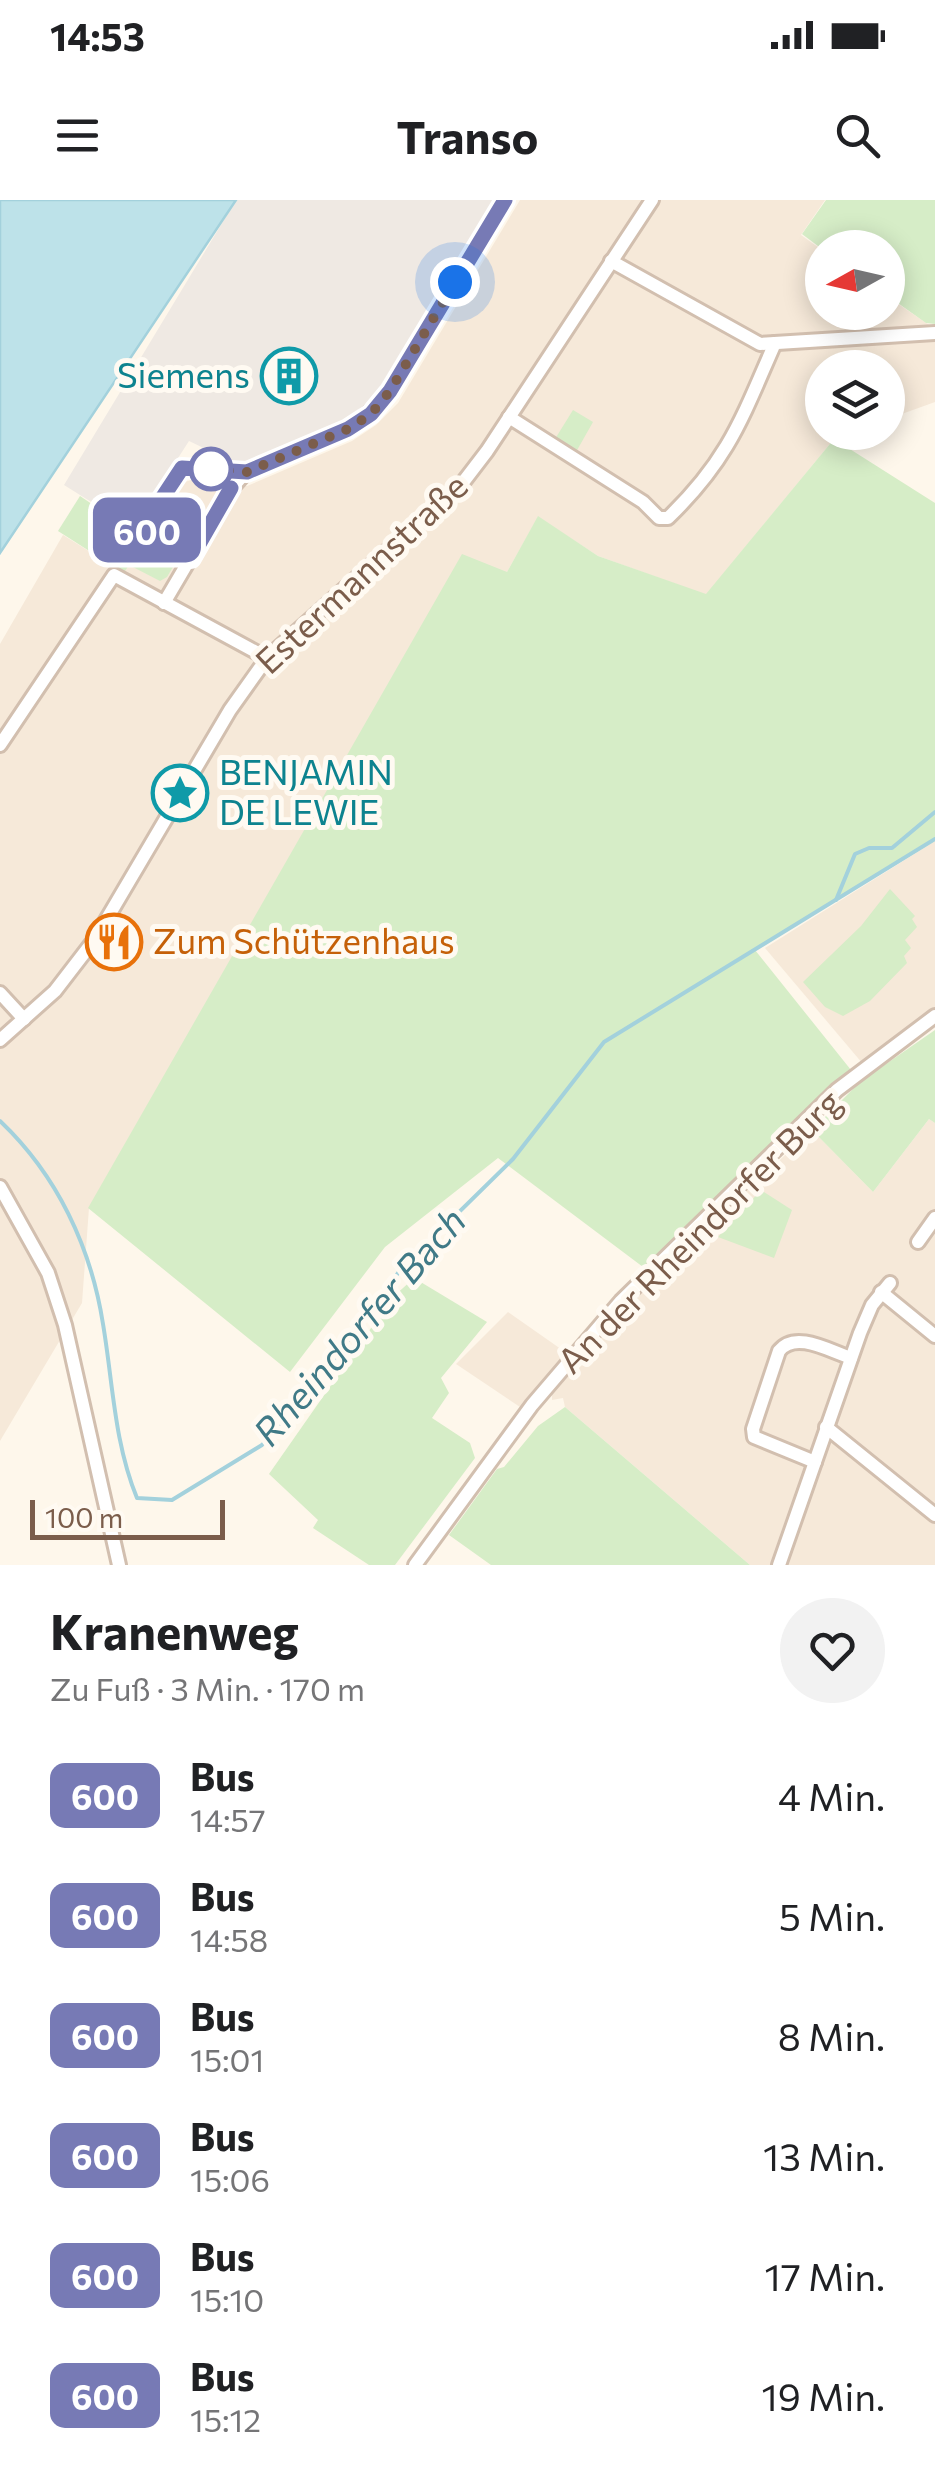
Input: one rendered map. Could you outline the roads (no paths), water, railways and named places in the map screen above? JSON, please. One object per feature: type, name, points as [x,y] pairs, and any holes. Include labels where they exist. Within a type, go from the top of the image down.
[{"type":"street","points":[[164,604],[231,488],[247,472],[348,429],[380,404],[505,200]]},
{"type":"street","name":"Estermannstraße","points":[[0,1040],[70,974],[95,939],[230,710],[267,658],[461,485],[652,200]]},
{"type":"street","points":[[611,262],[751,340],[775,344],[935,333]]},
{"type":"street","points":[[508,417],[642,502],[659,518],[668,518],[704,484],[727,451],[775,344]]},
{"type":"street","points":[[191,558],[152,535],[146,526],[182,468],[247,472]]},
{"type":"street","points":[[0,745],[114,575],[267,658]]},
{"type":"street","points":[[0,992],[24,1019]]},
{"type":"street","name":"An der Rheindorfer Burg","points":[[416,1565],[532,1405],[621,1301],[838,1090],[935,1016]]},
{"type":"street","points":[[0,1187],[48,1273],[65,1325],[118,1565]]},
{"type":"street","points":[[918,1242],[935,1218]]},
{"type":"street","points":[[779,1565],[851,1358],[886,1287],[935,1336]]},
{"type":"street","points":[[815,1462],[754,1437],[753,1428],[779,1350],[786,1342],[796,1340],[851,1358]]},
{"type":"street","points":[[826,1427],[935,1515]]},
{"type":"water","points":[[0,200],[236,200],[0,553]]},
{"type":"waterway","points":[[836,900],[855,854],[869,848],[892,848],[935,812]]},
{"type":"waterway","name":"Rheindorfer Bach","points":[[0,1121],[54,1189],[90,1267],[103,1324],[119,1434],[137,1498],[172,1500],[262,1445],[309,1393],[401,1269],[513,1159],[604,1042],[935,839]]},
{"type":"place","name":"Siemens","points":[[289,376]]},
{"type":"place","name":"BENJAMIN DE LEWIE","points":[[180,793]]},
{"type":"place","name":"Zum Schützenhaus","points":[[114,942]]}]
